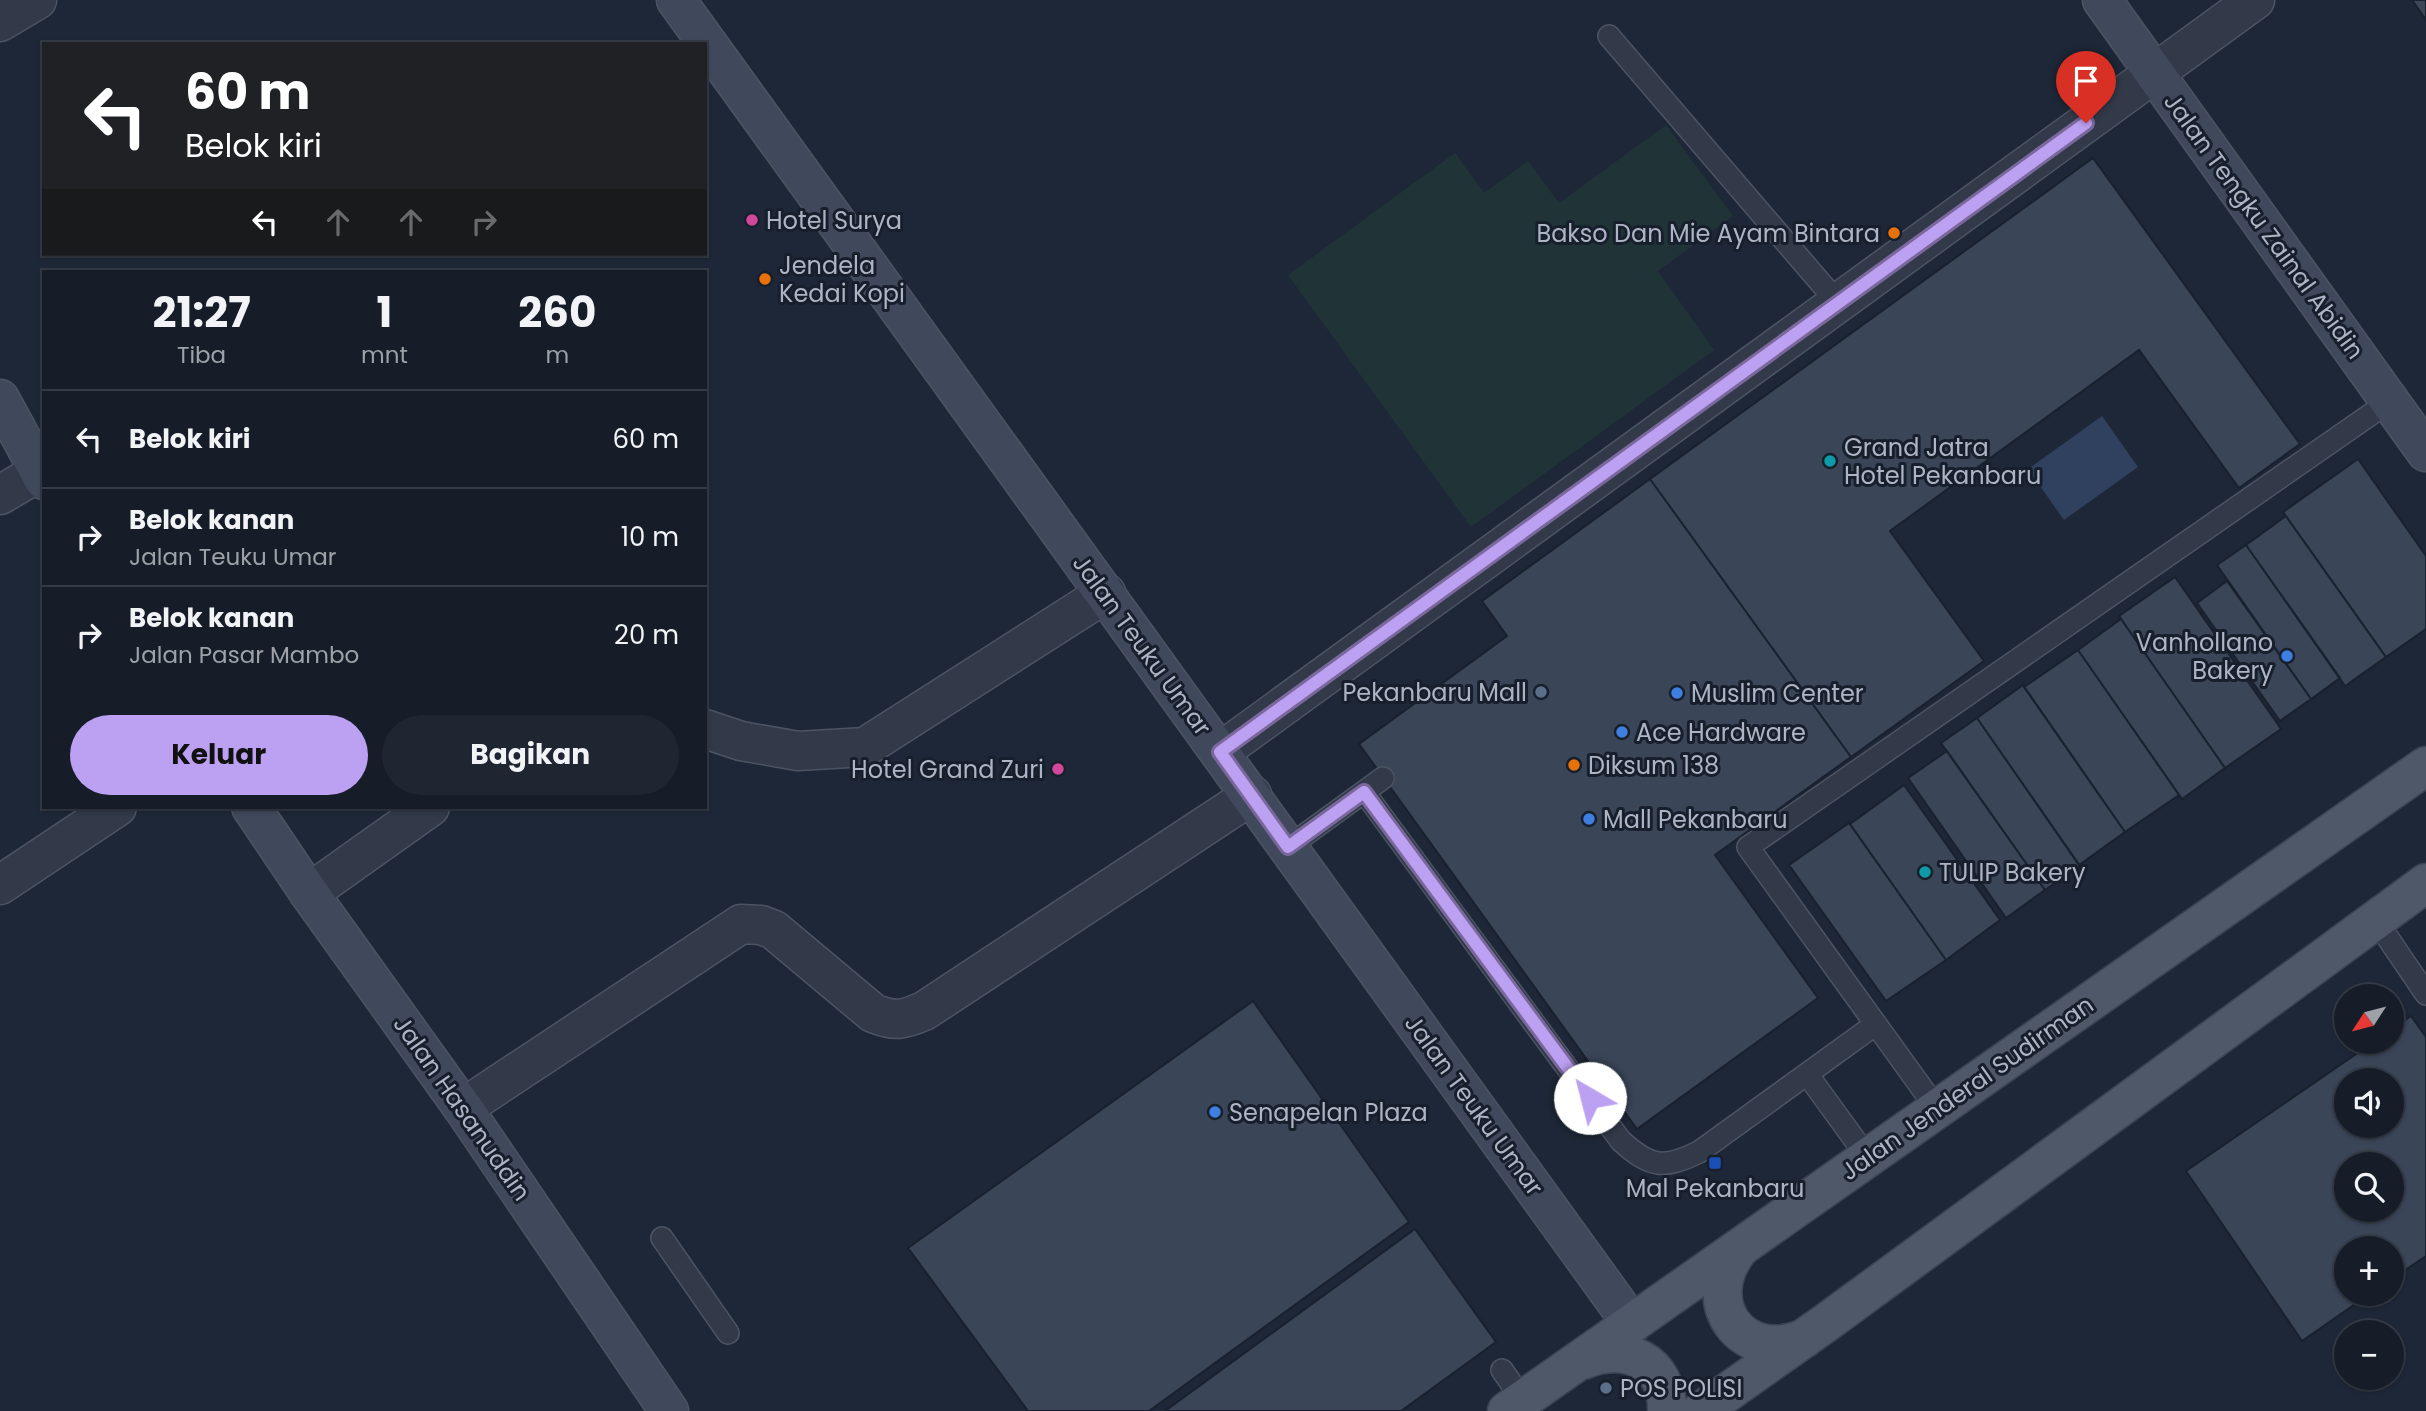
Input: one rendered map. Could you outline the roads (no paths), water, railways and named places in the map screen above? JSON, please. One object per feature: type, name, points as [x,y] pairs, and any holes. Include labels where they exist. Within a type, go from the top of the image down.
[{"type":"main road","name":"Jalan Jenderal Sudirman","points":[[1511,1394],[1581,1360],[2426,766]]},
{"type":"main road","points":[[1701,1411],[1807,1337],[2426,883]]},
{"type":"main road","points":[[1739,1249],[1728,1263],[1722,1280],[1722,1298],[1727,1316],[1738,1331],[1754,1341],[1771,1345],[1789,1344],[1807,1337]]},
{"type":"main road","points":[[1581,1360],[1601,1353],[1619,1352],[1636,1357],[1651,1367],[1662,1382],[1668,1399],[1667,1411]]},
{"type":"street","points":[[0,22],[37,0]]},
{"type":"street","name":"Jalan Teuku Umar","points":[[676,0],[698,42]]},
{"type":"street","name":"Jalan Tengku Zainal Abidin","points":[[2102,0],[2426,452]]},
{"type":"street","points":[[1220,752],[2255,0]]},
{"type":"street","name":"Jalan Teuku Umar","points":[[707,58],[716,75],[1105,593],[1632,1324]]},
{"type":"street","points":[[0,399],[41,476],[0,495]]},
{"type":"street","points":[[707,730],[741,741],[798,751],[865,747],[1105,593]]},
{"type":"street","points":[[464,1108],[741,925],[761,925],[774,930],[873,1013],[890,1020],[907,1019],[924,1012],[1252,795]]},
{"type":"street","points":[[4,872],[114,809]]},
{"type":"street","name":"Jalan Hasanuddin","points":[[252,809],[309,893],[464,1108],[669,1411]]},
{"type":"street","points":[[309,893],[427,809]]},
{"type":"lane","points":[[1609,36],[1838,303]]},
{"type":"lane","points":[[1937,1109],[1748,847],[2390,401]]},
{"type":"lane","points":[[1288,847],[1383,778]]},
{"type":"lane","points":[[1364,792],[1621,1141],[1650,1160],[1672,1164],[1699,1152],[1876,1024]]},
{"type":"lane","points":[[2375,919],[2426,994]]},
{"type":"lane","points":[[1807,1074],[1868,1158]]},
{"type":"lane","points":[[662,1238],[728,1333]]},
{"type":"water","points":[[2102,416],[2138,467],[2064,520],[2028,469]]},
{"type":"place","name":"Hotel Surya","points":[[752,220]]},
{"type":"place","name":"Bakso Dan Mie Ayam Bintara","points":[[1894,233]]},
{"type":"place","name":"Jendela Kedai Kopi","points":[[765,279]]},
{"type":"place","name":"Grand Jatra Hotel Pekanbaru","points":[[1830,461]]},
{"type":"place","name":"Vanhollano Bakery","points":[[2287,656]]},
{"type":"place","name":"Pekanbaru Mall","points":[[1541,692]]},
{"type":"place","name":"Muslim Center","points":[[1677,693]]},
{"type":"place","name":"Ace Hardware","points":[[1622,732]]},
{"type":"place","name":"Diksum 138","points":[[1574,765]]},
{"type":"place","name":"Hotel Grand Zuri","points":[[1058,769]]},
{"type":"place","name":"Mall Pekanbaru","points":[[1589,819]]},
{"type":"place","name":"TULIP Bakery","points":[[1925,872]]},
{"type":"place","name":"Senapelan Plaza","points":[[1215,1112]]},
{"type":"place","name":"Mal Pekanbaru","points":[[1715,1163]]},
{"type":"place","name":"POS POLISI","points":[[1606,1388]]}]
